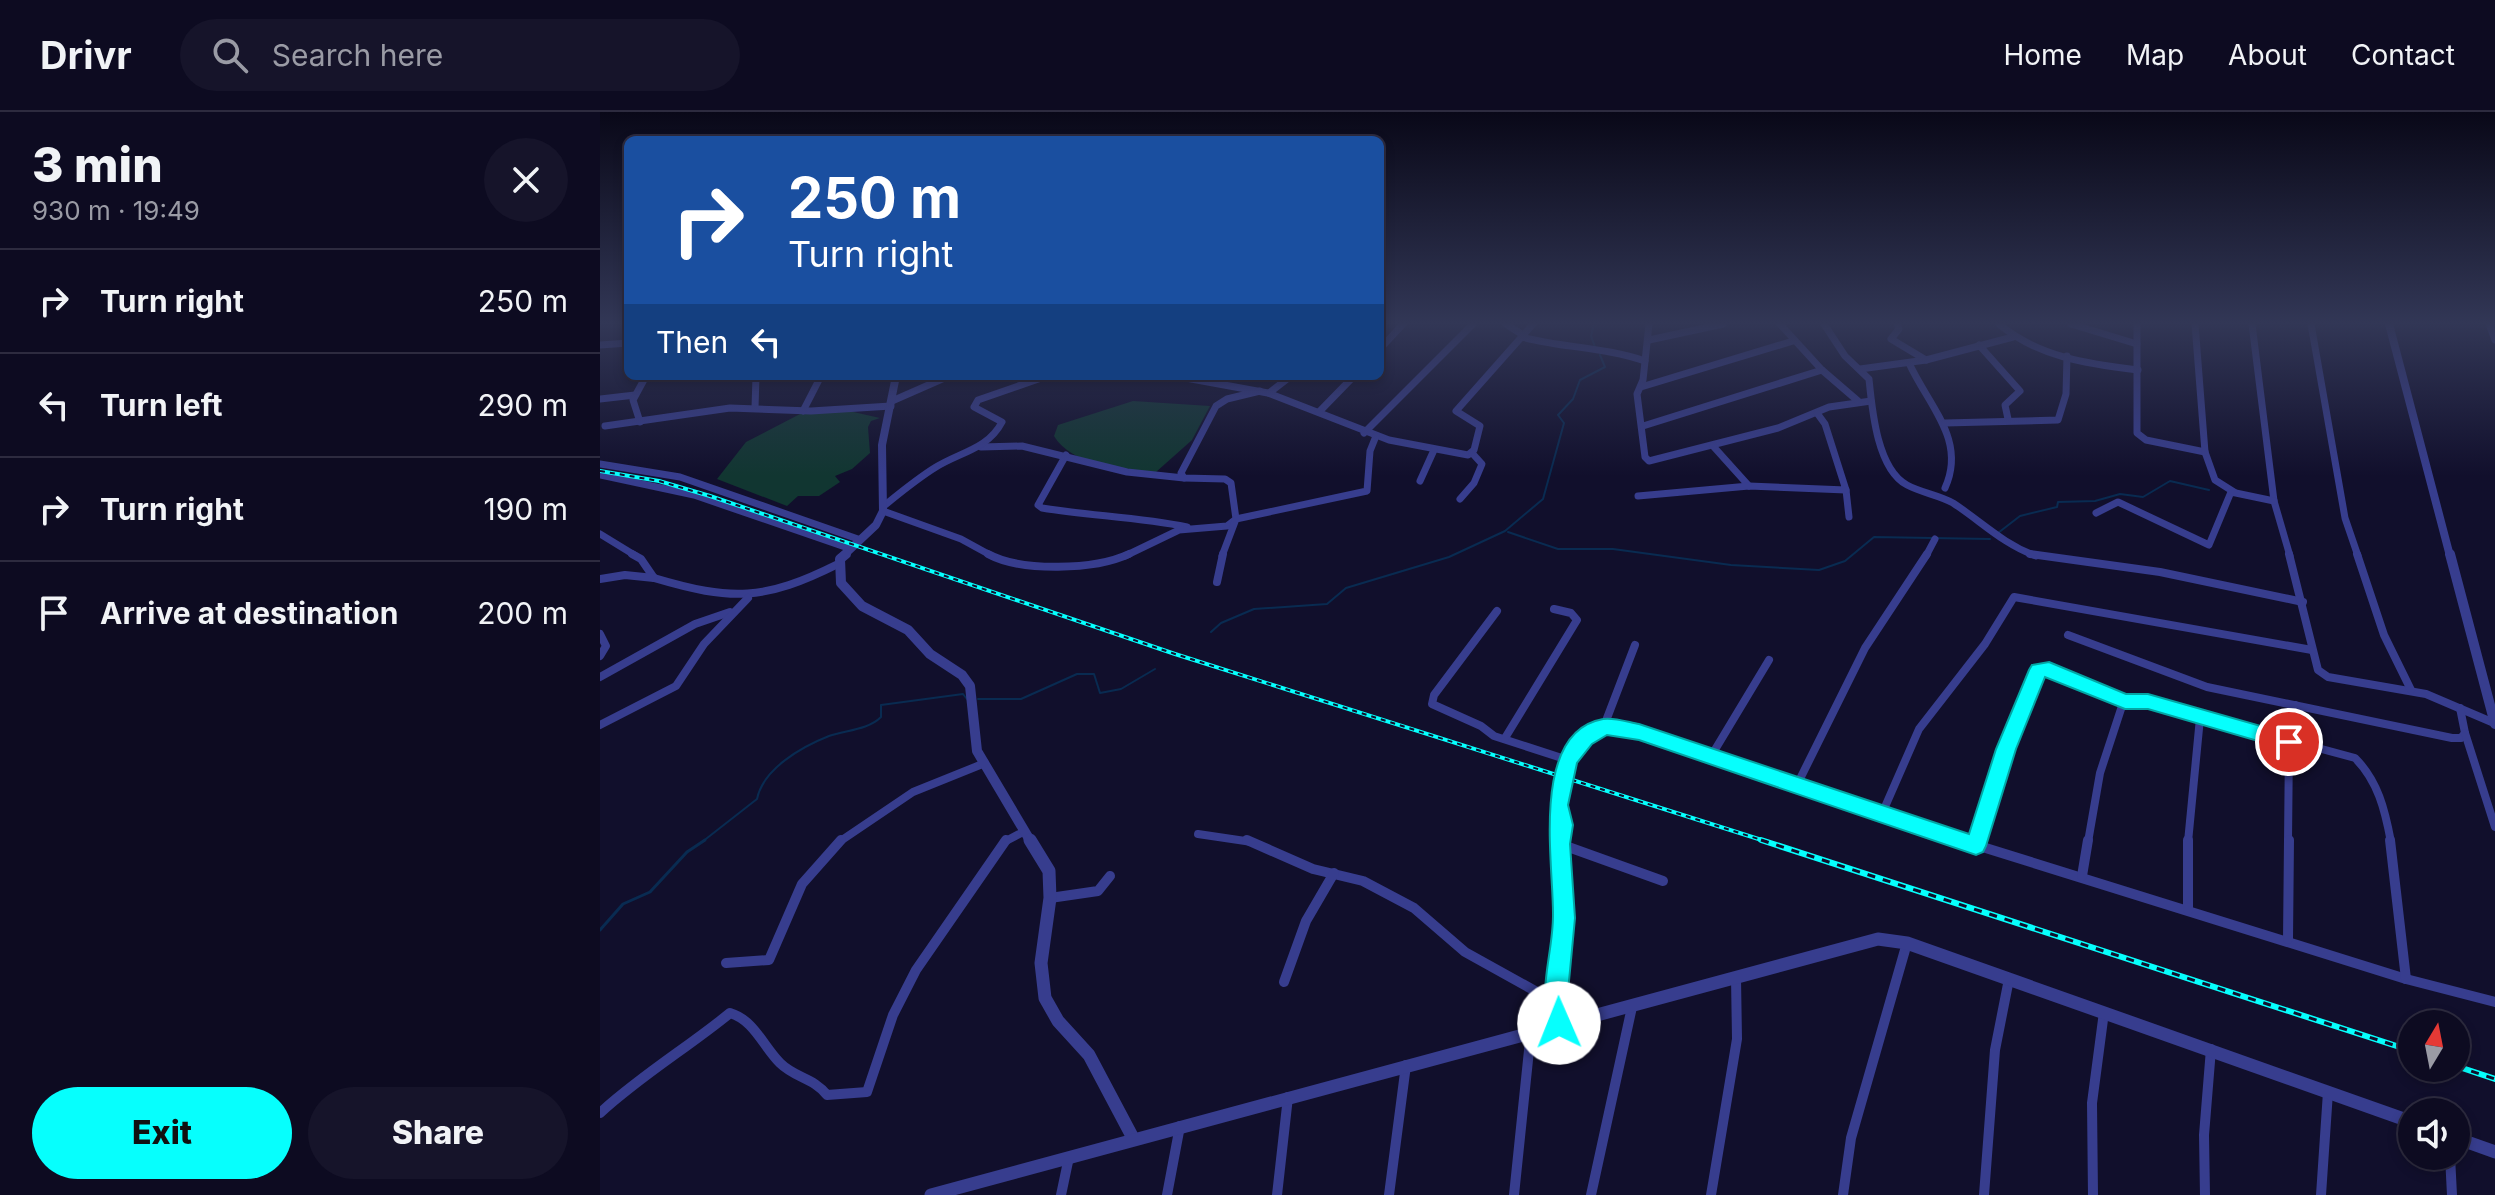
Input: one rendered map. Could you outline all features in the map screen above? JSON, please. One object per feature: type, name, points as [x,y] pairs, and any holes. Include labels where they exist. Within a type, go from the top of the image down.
[{"type":"street","points":[[1364,433],[1422,375]]},
{"type":"street","points":[[1472,453],[1480,426],[1456,411],[1488,375]]},
{"type":"street","points":[[1643,375],[1637,394],[1645,457],[1649,461],[1778,428],[1858,401],[1871,401]]},
{"type":"street","points":[[1641,387],[1682,375]]},
{"type":"street","points":[[1643,426],[1807,375]]},
{"type":"street","points":[[1827,375],[1858,401]]},
{"type":"street","points":[[1864,375],[1871,385],[1873,425],[1899,481],[1951,502],[2009,546],[2039,557],[2160,572],[2303,602]]},
{"type":"street","points":[[1914,375],[1925,397],[1954,441],[1956,457],[1945,488]]},
{"type":"street","points":[[2005,375],[2020,391],[2005,405],[2008,419]]},
{"type":"street","points":[[1945,423],[2058,420],[2066,394],[2067,375]]},
{"type":"street","points":[[2138,375],[2140,438],[2205,452]]},
{"type":"street","points":[[2199,375],[2205,452],[2212,476],[2234,492],[2274,501]]},
{"type":"street","points":[[2258,375],[2274,501],[2303,602],[2318,670],[2328,677],[2411,690],[2495,724]]},
{"type":"street","points":[[2320,375],[2345,518],[2384,635],[2411,690]]},
{"type":"street","points":[[2402,375],[2495,724]]},
{"type":"street","points":[[640,422],[639,410],[633,403],[644,380]]},
{"type":"street","points":[[755,408],[756,380]]},
{"type":"street","points":[[803,411],[819,380]]},
{"type":"street","points":[[600,579],[625,575],[654,578],[729,596],[756,594],[810,578],[838,564],[848,548],[876,525],[884,508],[882,445],[895,380]]},
{"type":"street","points":[[605,426],[730,408],[803,411],[892,404],[941,380]]},
{"type":"street","points":[[975,450],[992,436],[1002,422],[974,407],[973,403],[1036,380]]},
{"type":"street","points":[[1210,380],[1264,392],[1364,433],[1434,450],[1472,453],[1482,464],[1471,489],[1460,499]]},
{"type":"street","points":[[1247,380],[1250,389]]},
{"type":"street","points":[[1184,478],[1182,470],[1216,406],[1227,399],[1278,390],[1287,380]]},
{"type":"street","points":[[1319,412],[1350,380]]},
{"type":"street","points":[[600,399],[635,395]]},
{"type":"street","points":[[1817,413],[1825,424],[1846,490],[1849,517]]},
{"type":"street","points":[[1066,455],[1042,494],[1038,505],[1042,508],[1097,517],[1139,517],[1188,527],[1227,526],[1236,519],[1313,500],[1364,493],[1369,488],[1370,451],[1376,436]]},
{"type":"street","points":[[884,508],[940,465],[975,450],[1010,445],[1066,455],[1127,472],[1225,479],[1231,483],[1236,519],[1231,540],[1216,567],[1217,582]]},
{"type":"street","points":[[1713,446],[1749,486]]},
{"type":"street","points":[[1420,481],[1434,450]]},
{"type":"street","points":[[600,464],[680,477],[858,539]]},
{"type":"street","points":[[600,475],[694,495],[848,548]]},
{"type":"street","points":[[1638,496],[1749,486],[1846,490]]},
{"type":"street","points":[[2096,513],[2118,502],[2151,521],[2211,545],[2229,494],[2234,492]]},
{"type":"street","points":[[884,508],[1020,567],[1049,567],[1122,557],[1188,527]]},
{"type":"street","points":[[600,534],[641,559],[654,578]]},
{"type":"street","points":[[1796,787],[1865,649],[1890,609],[1918,575],[1935,539]]},
{"type":"street","points":[[838,564],[843,588],[862,606],[902,626],[930,654],[962,675],[972,695],[972,737],[1023,832],[1049,871],[1050,898],[1041,951],[1042,992],[1058,1021],[1089,1055],[1133,1138]]},
{"type":"street","points":[[600,725],[676,686],[698,652],[731,612],[756,594]]},
{"type":"street","points":[[1881,816],[1919,729],[1985,644],[2014,597],[2312,650]]},
{"type":"street","points":[[1505,738],[1577,620],[1571,613],[1554,609]]},
{"type":"street","points":[[1497,611],[1432,700],[1435,708],[1505,738],[1568,760]]},
{"type":"street","points":[[600,677],[695,624],[731,612]]},
{"type":"street","points":[[600,634],[606,646],[600,656]]},
{"type":"street","points":[[2068,635],[2195,684],[2452,738],[2461,738],[2465,733]]},
{"type":"street","points":[[1559,1023],[1555,1002],[1564,918],[1560,844],[1563,825],[1558,805],[1568,760],[1585,738],[1604,726],[1635,645]]},
{"type":"street","points":[[1710,758],[1769,660]]},
{"type":"street","points":[[1976,846],[2006,749],[2038,670],[2049,670],[2125,702],[2137,699],[2355,758],[2372,771],[2388,825],[2406,979]]},
{"type":"street","points":[[2082,876],[2100,773],[2125,702]]},
{"type":"street","points":[[2288,939],[2295,705]]},
{"type":"street","points":[[2460,708],[2495,827]]},
{"type":"street","points":[[2188,910],[2188,826],[2200,718]]},
{"type":"street","points":[[1604,726],[1639,732],[1976,846],[2288,939],[2406,979],[2495,1002]]},
{"type":"street","points":[[726,963],[769,960],[806,876],[853,833],[909,794],[963,769],[985,763]]},
{"type":"street","points":[[600,1113],[630,1085],[688,1047],[730,1013],[743,1017],[780,1063],[796,1075],[816,1081],[827,1095],[867,1092],[893,1015],[916,970],[1006,839],[1023,832]]},
{"type":"street","points":[[1198,834],[1246,839],[1313,869],[1363,881],[1414,908],[1465,952],[1555,1002]]},
{"type":"street","points":[[1560,844],[1663,881]]},
{"type":"street","points":[[1284,982],[1301,932],[1334,873]]},
{"type":"street","points":[[1050,898],[1098,891],[1110,876]]},
{"type":"street","points":[[931,1195],[959,1191],[1180,1125],[1531,1030],[1632,1007],[1866,941],[1907,943],[2398,1117]]},
{"type":"street","points":[[1843,1195],[1851,1138],[1907,943]]},
{"type":"street","points":[[1711,1195],[1737,1039],[1736,978]]},
{"type":"street","points":[[1984,1195],[1995,1050],[2009,979]]},
{"type":"street","points":[[1591,1195],[1632,1007]]},
{"type":"street","points":[[2093,1195],[2089,1129],[2093,1061],[2104,1011]]},
{"type":"street","points":[[1514,1195],[1531,1030]]},
{"type":"street","points":[[2205,1195],[2204,1135],[2211,1049]]},
{"type":"street","points":[[1389,1195],[1406,1064]]},
{"type":"street","points":[[2321,1195],[2328,1092]]},
{"type":"street","points":[[1277,1195],[1288,1097]]},
{"type":"street","points":[[1167,1195],[1180,1125]]},
{"type":"street","points":[[2470,1143],[2495,1152]]},
{"type":"street","points":[[1061,1195],[1069,1156]]},
{"type":"street","points":[[2451,1170],[2452,1195]]},
{"type":"green space","points":[[1133,401],[1210,406],[1192,440],[1156,472],[1114,468],[1085,460],[1062,446],[1054,436],[1058,425]]},
{"type":"green space","points":[[849,411],[880,418],[871,421],[868,427],[870,453],[852,469],[835,476],[840,482],[819,496],[798,496],[787,506],[717,479],[746,442],[800,414]]},
{"type":"waterway","points":[[1211,632],[1221,623],[1254,609],[1327,604],[1346,588],[1449,557],[1505,531],[1543,499],[1564,423],[1558,415],[1573,399],[1580,380],[1590,375]]},
{"type":"waterway","points":[[1998,533],[2020,516],[2057,507],[2058,502],[2095,501],[2120,494],[2143,497],[2170,481],[2209,490]]},
{"type":"waterway","points":[[1508,532],[1558,549],[1613,549],[1731,565],[1819,570],[1845,561],[1874,537],[1990,539]]},
{"type":"waterway","points":[[978,699],[1021,699],[1077,674],[1094,674],[1100,693],[1121,689],[1155,669]]},
{"type":"waterway","points":[[702,842],[757,799],[767,778],[785,760],[818,741],[876,721],[881,717],[881,705],[963,694],[967,699]]},
{"type":"waterway","points":[[600,930],[623,904],[650,892],[687,852],[702,842]]},
{"type":"railway","points":[[600,471],[659,481],[710,496],[1175,654],[1768,842]]},
{"type":"railway","points":[[1761,840],[2398,1046]]},
{"type":"railway","points":[[2470,1071],[2495,1079]]},
{"type":"route","points":[[1559,1023],[1555,1002],[1564,918],[1560,844],[1563,825],[1558,805],[1568,760],[1585,738],[1604,726],[1639,732],[1976,846],[2006,749],[2038,670],[2049,670],[2125,702],[2137,699],[2289,742]]}]
